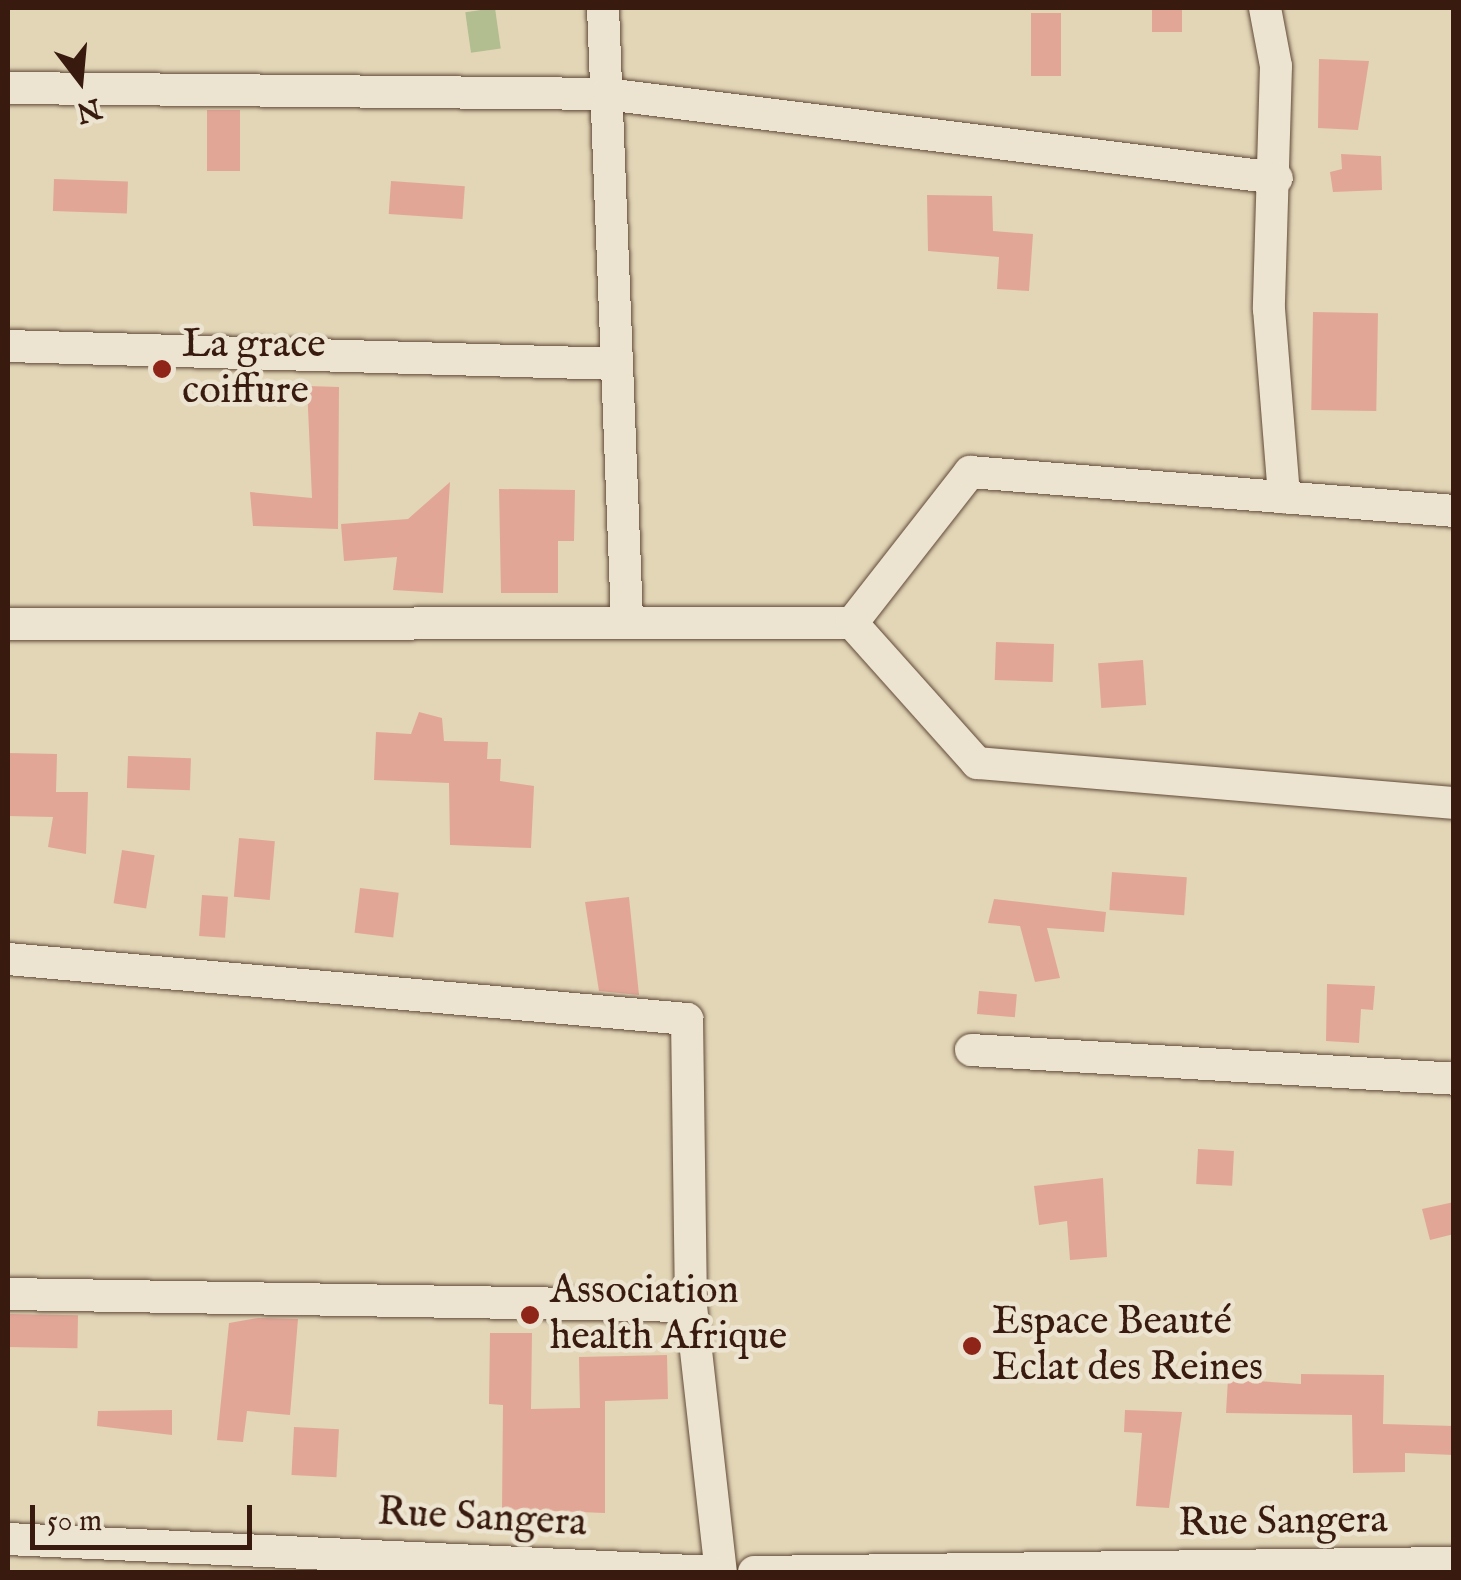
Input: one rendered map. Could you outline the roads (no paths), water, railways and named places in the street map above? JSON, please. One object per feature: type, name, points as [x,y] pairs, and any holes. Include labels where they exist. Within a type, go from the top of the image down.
[{"type":"street","points":[[603,8],[627,620]]},
{"type":"street","points":[[1266,8],[1276,66],[1277,178],[1268,309],[1284,497]]},
{"type":"street","points":[[8,88],[606,94],[1277,178]]},
{"type":"street","points":[[8,346],[617,364]]},
{"type":"street","points":[[852,624],[970,472],[1454,510]]},
{"type":"street","points":[[8,624],[627,620],[852,624],[978,763],[1454,803]]},
{"type":"street","points":[[8,959],[686,1019],[691,1306],[721,1572]]},
{"type":"street","points":[[971,1050],[1454,1079]]},
{"type":"street","points":[[8,1294],[691,1306]]},
{"type":"street","name":"Rue Sangera","points":[[8,1539],[712,1572]]},
{"type":"street","name":"Rue Sangera","points":[[754,1572],[1454,1563]]},
{"type":"place","name":"La grace coiffure","points":[[162,369]]},
{"type":"place","name":"Association health Afrique","points":[[530,1315]]},
{"type":"place","name":"Espace Beauté Eclat des Reines","points":[[972,1346]]}]
